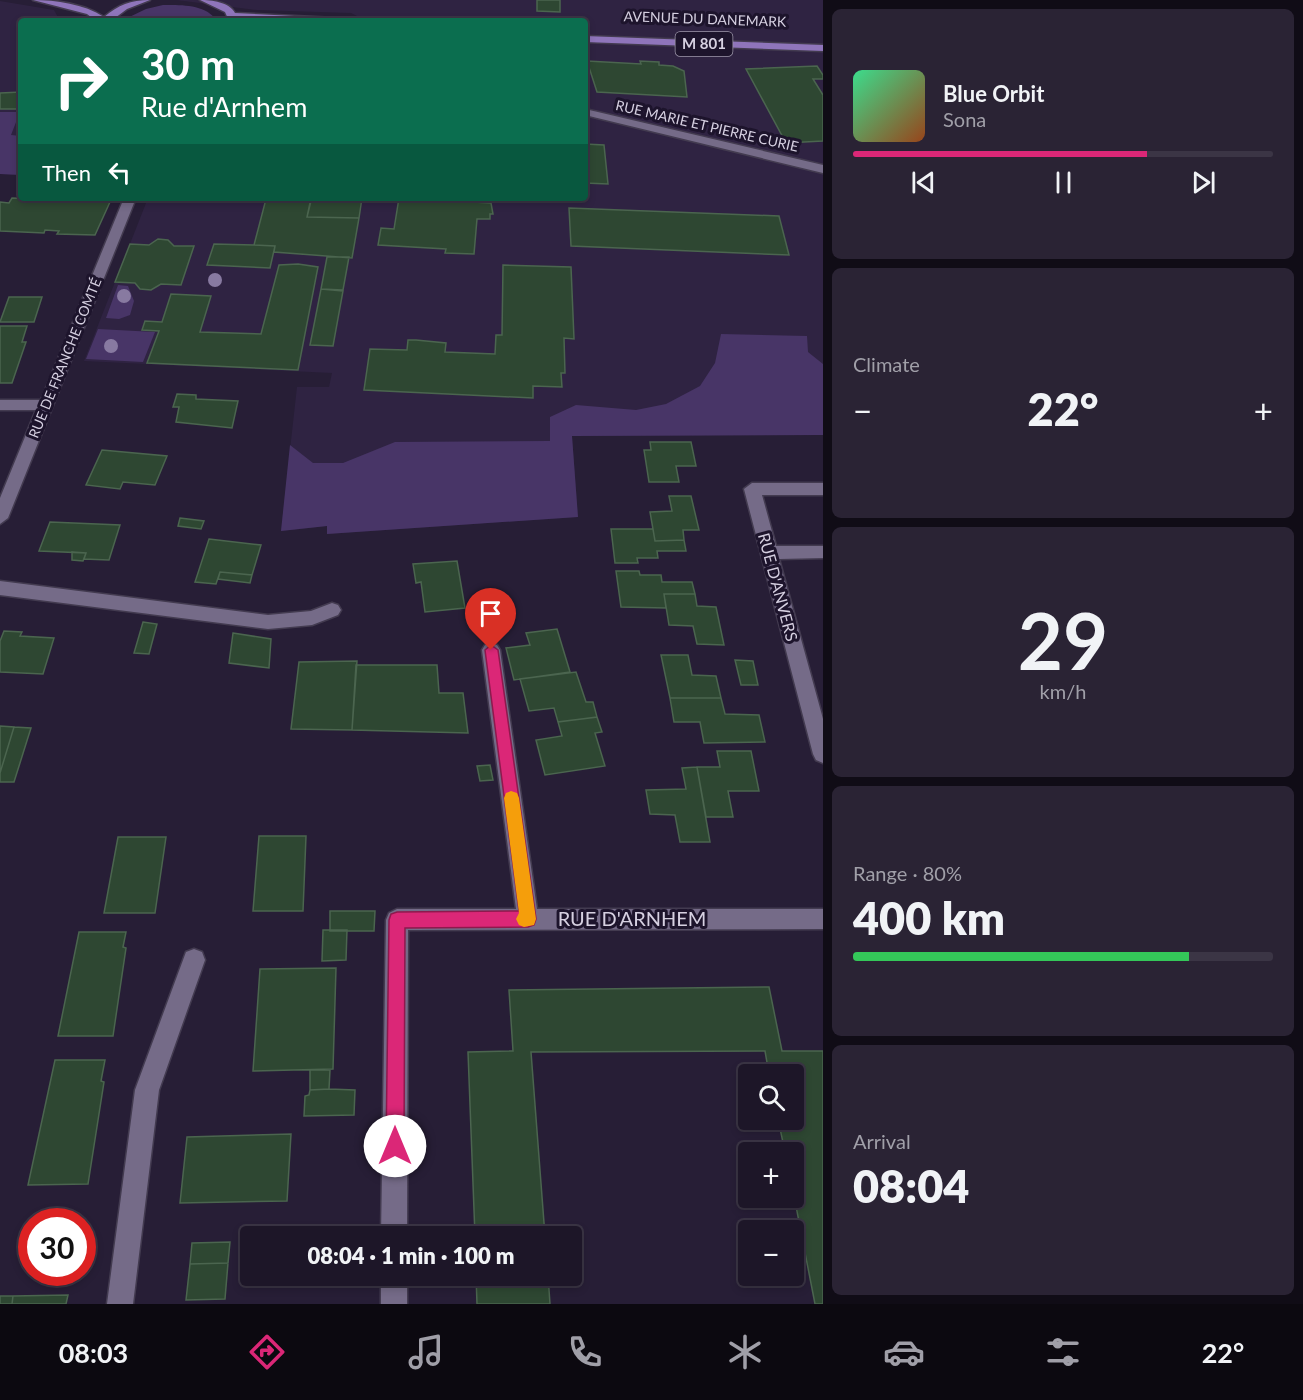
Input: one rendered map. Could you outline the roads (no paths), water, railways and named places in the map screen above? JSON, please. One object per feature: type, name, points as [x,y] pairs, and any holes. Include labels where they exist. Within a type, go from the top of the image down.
[{"type":"main road","points":[[38,0],[90,12],[99,18]]},
{"type":"main road","points":[[114,0],[141,1]]},
{"type":"main road","points":[[209,0],[229,10],[233,18]]},
{"type":"main road","points":[[108,18],[123,7],[141,1]]},
{"type":"main road","name":"AVENUE DU DANEMARK","points":[[588,30],[823,38]]},
{"type":"main road","name":"AVENUE DU DANEMARK","points":[[588,39],[823,48]]},
{"type":"street","name":"RUE MARIE ET PIERRE CURIE","points":[[588,113],[823,169]]},
{"type":"street","name":"RUE DE FRANCHE COMTÉ","points":[[0,518],[129,201]]},
{"type":"street","points":[[0,405],[46,405]]},
{"type":"street","name":"RUE D'ANVERS","points":[[823,489],[752,489],[823,754]]},
{"type":"street","points":[[768,553],[823,552]]},
{"type":"street","points":[[0,588],[268,622],[312,618],[332,610]]},
{"type":"street","points":[[491,650],[528,919]]},
{"type":"street","name":"RUE D'ARNHEM","points":[[394,1226],[397,920],[823,919]]},
{"type":"street","points":[[120,1304],[147,1090],[194,960]]},
{"type":"street","points":[[394,1286],[394,1304]]}]
